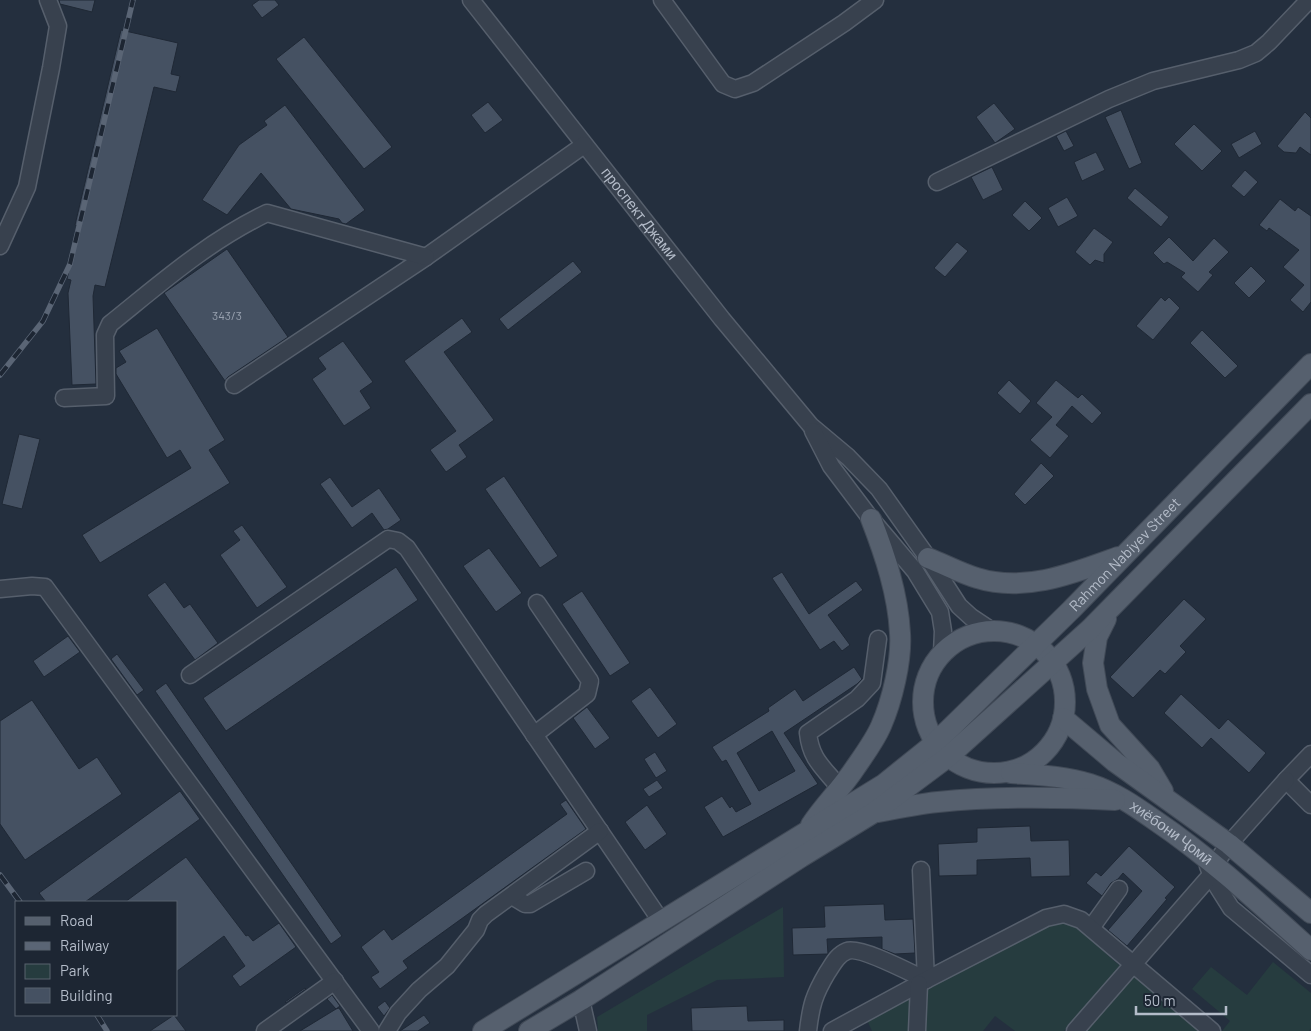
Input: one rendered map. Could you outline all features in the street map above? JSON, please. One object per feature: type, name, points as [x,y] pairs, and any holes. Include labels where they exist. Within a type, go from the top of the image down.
[{"type":"main road","name":"Rahmon Nabiyev Street","points":[[799,843],[884,784],[935,743],[1125,554],[1311,364]]},
{"type":"main road","name":"Rahmon Nabiyev Street","points":[[799,843],[873,813],[948,757],[1070,648],[1311,404]]},
{"type":"main road","points":[[1208,469],[1226,489]]},
{"type":"main road","points":[[528,1031],[581,1000],[799,843],[821,809],[854,770],[881,727],[896,682],[901,634],[894,591],[885,554],[871,519]]},
{"type":"main road","points":[[928,558],[978,578],[1013,585],[1046,580],[1083,570],[1125,554]]},
{"type":"main road","points":[[1116,602],[1097,637],[1093,663],[1097,689],[1110,725],[1150,770],[1170,801]]},
{"type":"main road","points":[[935,743],[923,713],[925,681],[942,653],[964,637],[992,631],[1014,634],[1035,644],[1053,662],[1064,687],[1063,718],[1053,742],[1032,762],[1004,773]]},
{"type":"main road","name":"хиёбони Ҷомӣ","points":[[1063,718],[1115,762],[1229,844],[1311,912]]},
{"type":"main road","name":"хиёбони Ҷомӣ","points":[[935,743],[948,757],[975,771],[1051,776],[1091,784],[1127,800],[1180,837],[1210,866],[1311,950]]},
{"type":"main road","points":[[873,813],[937,802],[986,799],[1056,797],[1127,800]]},
{"type":"main road","points":[[483,1031],[661,921],[799,843]]},
{"type":"street","points":[[0,246],[27,187],[51,68],[58,26],[48,0]]},
{"type":"street","name":"проспект Джами","points":[[471,0],[722,319],[811,426]]},
{"type":"street","points":[[662,0],[723,84],[735,89],[753,83],[876,0]]},
{"type":"street","points":[[937,182],[1109,99],[1153,81],[1239,60],[1256,53],[1309,0]]},
{"type":"street","points":[[234,385],[426,257],[584,145]]},
{"type":"street","points":[[64,398],[106,396],[105,336],[110,324],[204,249],[247,222],[267,213],[426,257]]},
{"type":"street","points":[[811,426],[831,466],[871,519],[915,571],[940,612],[943,631],[942,653]]},
{"type":"street","points":[[811,426],[848,457],[879,490],[928,558],[959,606],[971,617],[992,631]]},
{"type":"street","points":[[190,674],[388,540],[398,541],[407,548],[661,921]]},
{"type":"street","points":[[0,588],[45,587],[371,1031]]},
{"type":"street","points":[[534,735],[587,694],[590,681],[537,603]]},
{"type":"street","points":[[839,787],[813,756],[808,732],[857,700],[872,683],[878,639]]},
{"type":"street","points":[[1075,1031],[1134,965],[1210,866],[1311,754]]},
{"type":"street","points":[[1286,780],[1311,805]]},
{"type":"street","points":[[387,1031],[398,1013],[419,990],[447,966],[476,930],[480,920],[600,831]]},
{"type":"street","points":[[1210,866],[1231,908],[1311,975]]},
{"type":"street","points":[[917,1031],[922,982],[921,870]]},
{"type":"street","points":[[512,896],[526,904],[530,904],[586,871]]},
{"type":"street","points":[[1090,928],[1119,889]]},
{"type":"street","points":[[832,1031],[862,1024],[922,982],[1046,918],[1064,914],[1081,920],[1212,1031]]},
{"type":"street","points":[[808,1031],[811,1006],[815,995],[838,956],[849,950],[862,951],[922,982]]},
{"type":"street","points":[[265,1031],[335,981]]},
{"type":"street","points":[[581,1000],[588,1031]]},
{"type":"green space","points":[[783,907],[784,977],[717,980],[647,1015],[647,1031],[598,1031],[597,1017]]},
{"type":"green space","points":[[1055,923],[1074,925],[1120,966],[1064,1031],[1015,1031],[995,1016],[983,1031],[920,1031],[918,990]]},
{"type":"green space","points":[[1273,962],[1311,993],[1311,1028],[1309,1031],[1222,1031],[1230,1021],[1192,989],[1211,967],[1247,995]]},
{"type":"green space","points":[[1136,975],[1200,1031],[1086,1031]]},
{"type":"green space","points":[[914,993],[913,1031],[872,1031],[866,1018]]},
{"type":"building","points":[[59,0],[95,0],[92,12],[60,4]]},
{"type":"building","points":[[259,0],[275,0],[279,5],[262,18],[252,5]]},
{"type":"building","points":[[121,30],[178,43],[171,74],[180,76],[176,92],[154,87],[105,287],[95,285],[93,296],[96,384],[72,385],[68,293],[71,280],[67,279],[79,227],[75,225]]},
{"type":"building","points":[[304,37],[392,147],[364,169],[276,59]]},
{"type":"building","points":[[488,102],[503,120],[485,133],[471,115]]},
{"type":"building","points":[[994,103],[1015,129],[995,143],[976,117]]},
{"type":"building","points":[[285,105],[365,210],[346,224],[342,223],[339,219],[291,209],[261,173],[227,215],[202,200],[239,145],[267,125],[264,121]]},
{"type":"building","points":[[1121,110],[1142,163],[1129,169],[1105,117]]},
{"type":"building","points":[[1305,112],[1311,118],[1311,155],[1300,147],[1296,153],[1284,152],[1277,146]]},
{"type":"building","points":[[1194,124],[1222,151],[1202,171],[1174,144]]},
{"type":"building","points":[[1066,131],[1074,146],[1064,151],[1056,136]]},
{"type":"building","points":[[1255,131],[1262,144],[1239,158],[1231,144]]},
{"type":"building","points":[[1096,152],[1105,170],[1082,181],[1074,162]]},
{"type":"building","points":[[992,167],[1003,190],[983,200],[971,177]]},
{"type":"building","points":[[1245,170],[1258,182],[1244,197],[1231,186]]},
{"type":"building","points":[[1135,188],[1169,217],[1161,227],[1127,198]]},
{"type":"building","points":[[1067,197],[1078,216],[1058,227],[1048,208]]},
{"type":"building","points":[[1280,199],[1295,211],[1298,207],[1311,216],[1311,302],[1303,312],[1290,300],[1304,285],[1283,267],[1299,250],[1269,228],[1267,231],[1259,225]]},
{"type":"building","points":[[1025,201],[1042,218],[1029,231],[1012,215]]},
{"type":"building","points":[[1094,228],[1113,242],[1104,254],[1104,263],[1095,260],[1090,265],[1075,252]]},
{"type":"building","points":[[1169,237],[1193,261],[1214,238],[1229,252],[1209,272],[1213,275],[1198,292],[1181,277],[1185,273],[1167,262],[1164,264],[1153,253]]},
{"type":"building","points":[[957,242],[968,251],[945,277],[934,268]]},
{"type":"building","points":[[227,249],[288,337],[228,377],[225,381],[164,293]]},
{"type":"building","points":[[573,261],[582,272],[508,330],[499,319]]},
{"type":"building","points":[[1251,266],[1266,281],[1249,298],[1234,283]]},
{"type":"building","points":[[1161,297],[1165,301],[1169,297],[1180,308],[1153,340],[1136,326]]},
{"type":"building","points":[[462,318],[472,332],[444,352],[494,420],[459,445],[467,457],[446,472],[430,450],[456,431],[404,361]]},
{"type":"building","points":[[157,328],[225,440],[209,450],[230,483],[100,563],[82,535],[191,468],[180,450],[167,458],[116,374],[116,368],[126,362],[119,351]]},
{"type":"building","points":[[1202,330],[1238,366],[1225,378],[1190,343]]},
{"type":"building","points":[[343,341],[373,382],[360,391],[371,408],[344,426],[312,379],[326,369],[318,358]]},
{"type":"building","points":[[1009,380],[1031,401],[1020,414],[997,393]]},
{"type":"building","points":[[1056,380],[1078,398],[1082,394],[1102,413],[1092,424],[1072,406],[1056,425],[1069,436],[1050,458],[1030,440],[1052,417],[1036,403]]},
{"type":"building","points":[[19,434],[40,439],[22,509],[2,504]]},
{"type":"building","points":[[1041,463],[1054,476],[1025,505],[1014,494]]},
{"type":"building","points":[[504,476],[558,556],[540,568],[485,489]]},
{"type":"building","points":[[330,477],[352,507],[379,488],[401,520],[384,530],[372,513],[352,528],[320,484]]},
{"type":"building","points":[[242,525],[287,587],[257,608],[220,555],[240,540],[233,531]]},
{"type":"building","points":[[489,548],[522,593],[496,612],[463,566]]},
{"type":"building","points":[[396,567],[418,600],[226,731],[203,698]]},
{"type":"building","points":[[782,572],[809,614],[856,581],[863,590],[828,615],[850,645],[842,651],[834,641],[820,650],[772,578]]},
{"type":"building","points":[[165,582],[184,608],[190,604],[218,643],[195,660],[147,595]]},
{"type":"building","points":[[582,591],[630,663],[610,676],[562,604]]},
{"type":"building","points":[[1184,599],[1206,619],[1180,646],[1186,652],[1165,674],[1160,670],[1133,698],[1110,677]]},
{"type":"building","points":[[68,636],[80,652],[44,677],[33,661]]},
{"type":"building","points":[[117,654],[144,690],[137,695],[111,659]]},
{"type":"building","points":[[854,667],[862,679],[784,733],[818,784],[723,837],[704,807],[722,796],[730,808],[732,806],[736,812],[751,804],[726,760],[722,762],[712,747],[769,711],[768,708],[795,689],[803,701]],"holes":[[[772,731],[795,771],[759,791],[737,753]]]},
{"type":"building","points":[[166,683],[342,936],[331,944],[155,691]]},
{"type":"building","points":[[650,687],[677,724],[658,738],[631,701]]},
{"type":"building","points":[[1181,694],[1219,729],[1228,719],[1266,753],[1249,773],[1211,738],[1202,748],[1164,713]]},
{"type":"building","points":[[32,700],[79,769],[97,757],[122,794],[25,860],[0,824],[0,721]]},
{"type":"building","points":[[587,707],[610,738],[595,749],[573,718]]},
{"type":"building","points":[[655,752],[667,771],[656,778],[644,759]]},
{"type":"building","points":[[657,780],[663,788],[649,797],[643,789]]},
{"type":"building","points":[[180,791],[200,819],[86,901],[45,901],[39,893]]},
{"type":"building","points":[[566,800],[586,829],[403,961],[408,968],[380,989],[371,977],[379,972],[361,947],[384,929],[392,940],[567,814],[560,804]]},
{"type":"building","points":[[647,805],[667,834],[645,850],[625,822]]},
{"type":"building","points":[[1030,826],[1031,841],[1069,840],[1070,876],[1031,877],[1030,858],[977,860],[977,875],[939,876],[938,844],[977,842],[977,828]]},
{"type":"building","points":[[1129,846],[1175,887],[1127,946],[1108,930],[1142,891],[1123,873],[1111,883],[1102,896],[1086,883],[1096,872],[1101,876]]},
{"type":"building","points":[[186,857],[246,936],[248,935],[253,941],[279,923],[296,947],[240,987],[232,976],[245,966],[224,936],[178,970],[178,901],[126,901]]},
{"type":"building","points":[[884,904],[885,920],[913,919],[915,953],[895,954],[882,949],[882,937],[827,939],[828,954],[793,955],[792,928],[825,927],[824,906]]},
{"type":"building","points":[[305,988],[306,989],[285,1002]]},
{"type":"building","points":[[332,995],[340,1006],[336,1009],[327,999]]},
{"type":"building","points":[[385,1001],[390,1008],[384,1016],[377,1007]]},
{"type":"building","points":[[747,1006],[748,1021],[784,1020],[784,1031],[692,1031],[691,1008]]},
{"type":"building","points":[[339,1008],[353,1031],[300,1031],[336,1009]]},
{"type":"building","points":[[424,1015],[430,1023],[418,1031],[400,1031]]},
{"type":"building","points":[[175,1016],[186,1031],[150,1031]]},
{"type":"railway","points":[[0,375],[43,321],[70,264],[133,0]]},
{"type":"railway","points":[[0,875],[19,901]]},
{"type":"railway","points":[[98,1016],[107,1031]]}]
